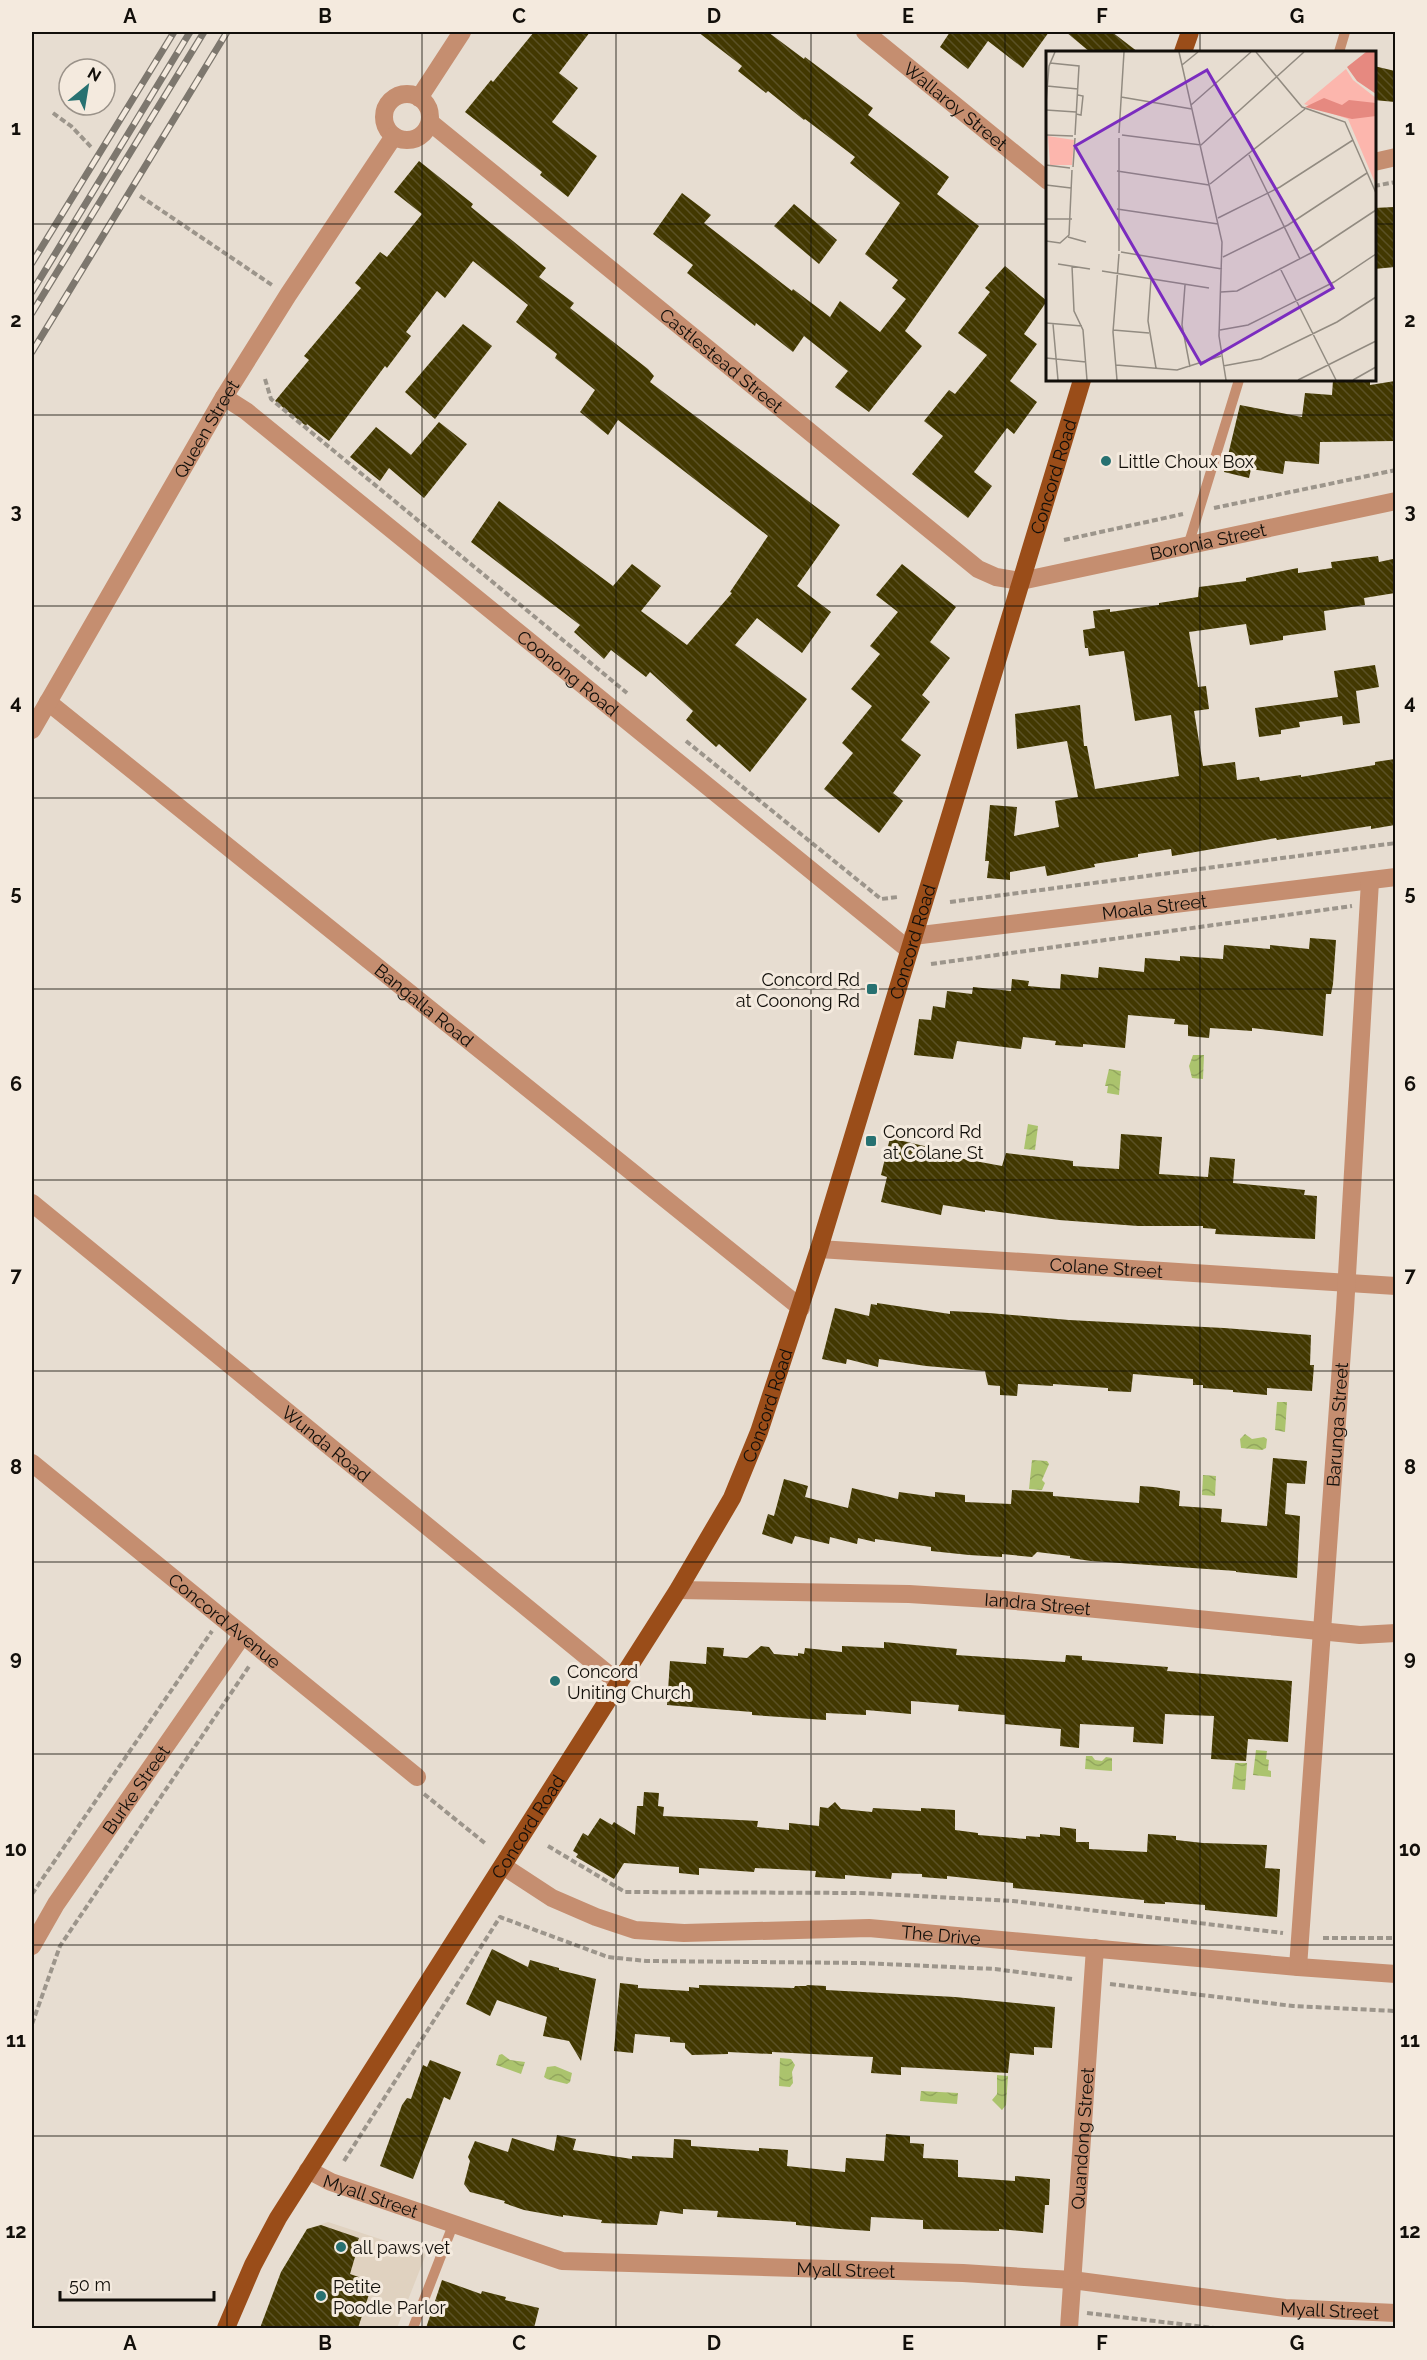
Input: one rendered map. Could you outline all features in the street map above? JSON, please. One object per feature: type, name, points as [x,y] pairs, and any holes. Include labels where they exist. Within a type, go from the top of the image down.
[{"type":"main road","points":[[1183,51],[1190,32]]},
{"type":"main road","name":"Concord Road","points":[[226,2328],[253,2265],[278,2218],[678,1590],[732,1498],[747,1466],[801,1308],[1082,381]]},
{"type":"street","points":[[419,98],[462,32]]},
{"type":"street","name":"Wallaroy Street","points":[[865,32],[1046,180]]},
{"type":"street","points":[[404,95],[419,98],[428,108],[431,123],[423,135],[416,138],[409,140],[394,136],[389,131],[384,116],[390,102],[404,95]]},
{"type":"street","name":"Castlestead Street","points":[[431,123],[978,569],[996,577],[1021,581]]},
{"type":"street","name":"Queen Street","points":[[32,730],[224,397],[288,295],[394,136]]},
{"type":"street","points":[[1376,162],[1395,157]]},
{"type":"street","name":"Coonong Road","points":[[224,397],[264,426],[911,943]]},
{"type":"street","name":"Boronia Street","points":[[1021,581],[1395,501]]},
{"type":"street","name":"Bangalla Road","points":[[48,702],[801,1308]]},
{"type":"street","name":"Moala Street","points":[[911,943],[1395,877]]},
{"type":"street","name":"Barunga Street","points":[[1298,1967],[1323,1632],[1370,881]]},
{"type":"street","name":"Wunda Road","points":[[32,1203],[619,1683]]},
{"type":"street","name":"Colane Street","points":[[819,1249],[1395,1286]]},
{"type":"street","name":"Concord Avenue","points":[[32,1463],[417,1777]]},
{"type":"street","name":"Iandra Street","points":[[678,1590],[909,1594],[1005,1600],[1360,1635],[1395,1633]]},
{"type":"street","name":"Burke Street","points":[[32,1946],[56,1904],[242,1636]]},
{"type":"street","name":"The Drive","points":[[503,1866],[552,1898],[596,1917],[635,1930],[684,1933],[869,1928],[1395,1974]]},
{"type":"street","name":"Quandong Street","points":[[1069,2328],[1095,1948]]},
{"type":"street","name":"Myall Street","points":[[308,2170],[331,2182],[562,2261],[951,2272],[1072,2280],[1285,2308],[1395,2313]]},
{"type":"lane","points":[[1339,51],[1345,32]]},
{"type":"lane","points":[[1188,546],[1239,381]]},
{"type":"lane","points":[[412,2328],[453,2225]]},
{"type":"path","points":[[52,112],[71,126],[92,148]]},
{"type":"path","points":[[1376,186],[1395,182]]},
{"type":"path","points":[[140,196],[288,295]]},
{"type":"path","points":[[265,380],[271,399],[628,694]]},
{"type":"path","points":[[1064,540],[1395,470]]},
{"type":"path","points":[[682,738],[881,899],[898,897]]},
{"type":"path","points":[[950,902],[1395,843]]},
{"type":"path","points":[[931,964],[1355,905]]},
{"type":"path","points":[[32,1894],[215,1625]]},
{"type":"path","points":[[32,2024],[60,1946],[253,1660]]},
{"type":"path","points":[[417,1777],[423,1793],[486,1844]]},
{"type":"path","points":[[548,1846],[625,1892],[861,1893],[1013,1900],[1288,1934]]},
{"type":"path","points":[[344,2161],[500,1917],[608,1956],[646,1962],[862,1963],[995,1969],[1072,1979]]},
{"type":"path","points":[[1323,1938],[1395,1938]]},
{"type":"path","points":[[1106,1983],[1293,2006],[1395,2011]]},
{"type":"path","points":[[1081,2312],[1214,2328]]},
{"type":"shaded area","points":[[328,2222],[426,2254],[397,2328],[260,2328],[282,2271],[307,2229]]},
{"type":"water","points":[[1193,1055],[1204,1055],[1203,1079],[1192,1078],[1189,1066]]},
{"type":"water","points":[[1109,1069],[1121,1071],[1119,1095],[1107,1093],[1108,1086],[1105,1086]]},
{"type":"water","points":[[1028,1124],[1038,1126],[1035,1150],[1024,1149]]},
{"type":"water","points":[[1277,1402],[1287,1402],[1285,1432],[1275,1430]]},
{"type":"water","points":[[1245,1434],[1252,1439],[1264,1437],[1267,1439],[1266,1448],[1262,1450],[1241,1448],[1240,1439]]},
{"type":"water","points":[[1032,1460],[1047,1461],[1049,1464],[1042,1480],[1045,1483],[1042,1490],[1029,1489]]},
{"type":"water","points":[[1203,1475],[1216,1476],[1215,1496],[1202,1495]]},
{"type":"water","points":[[1256,1750],[1267,1751],[1266,1759],[1269,1760],[1268,1770],[1271,1771],[1271,1777],[1253,1775]]},
{"type":"water","points":[[1086,1756],[1102,1761],[1106,1757],[1112,1758],[1112,1771],[1085,1769]]},
{"type":"water","points":[[1235,1763],[1247,1763],[1245,1790],[1232,1789]]},
{"type":"water","points":[[502,2054],[510,2060],[525,2062],[521,2074],[496,2065],[499,2055]]},
{"type":"water","points":[[780,2058],[791,2059],[795,2065],[792,2072],[793,2083],[790,2087],[779,2086]]},
{"type":"water","points":[[555,2066],[572,2073],[570,2082],[567,2084],[544,2077],[547,2067]]},
{"type":"water","points":[[997,2075],[1008,2076],[1006,2105],[1002,2110],[992,2100],[997,2094]]},
{"type":"water","points":[[921,2091],[958,2093],[957,2104],[920,2101]]},
{"type":"building","points":[[534,32],[590,32],[559,73],[578,88],[552,122],[597,156],[568,197],[540,175],[542,172],[465,112]]},
{"type":"building","points":[[698,32],[768,32],[804,59],[805,57],[873,108],[868,115],[949,177],[937,194],[979,226],[905,331],[922,346],[869,412],[835,387],[848,371],[804,336],[793,352],[756,323],[755,326],[687,273],[693,265],[653,234],[682,193],[711,215],[704,223],[792,291],[793,289],[830,317],[840,301],[880,332],[906,299],[892,288],[898,280],[865,254],[900,203],[850,163],[855,157],[738,71],[742,66]]},
{"type":"building","points":[[950,32],[1049,32],[1023,68],[988,41],[968,69],[940,47]]},
{"type":"building","points":[[1066,32],[1112,32],[1137,51],[1089,51]]},
{"type":"building","points":[[1376,66],[1395,71],[1395,102],[1376,100]]},
{"type":"building","points":[[419,161],[473,204],[471,207],[546,268],[539,277],[574,303],[570,308],[648,369],[654,376],[650,382],[840,525],[797,586],[831,612],[802,653],[757,618],[735,645],[807,699],[750,772],[719,744],[716,747],[686,720],[693,711],[650,672],[646,677],[611,650],[604,659],[574,632],[580,625],[471,542],[499,501],[613,586],[632,564],[661,586],[641,611],[687,645],[732,593],[730,592],[768,536],[618,420],[608,435],[580,412],[595,390],[555,358],[557,354],[516,322],[528,305],[473,261],[445,298],[437,291],[406,332],[411,336],[387,368],[385,366],[329,441],[275,401],[309,360],[304,356],[361,288],[355,283],[380,252],[387,257],[422,214],[394,192]]},
{"type":"building","points":[[794,204],[837,240],[819,264],[774,226]]},
{"type":"building","points":[[1394,207],[1395,267],[1376,269],[1376,208]]},
{"type":"building","points":[[1005,266],[1046,302],[1024,334],[1037,344],[1010,381],[1037,402],[1014,434],[1007,428],[974,472],[992,486],[968,518],[912,474],[943,436],[924,421],[949,390],[955,394],[987,355],[958,333],[990,292],[985,288]]},
{"type":"building","points":[[463,324],[492,346],[435,419],[405,392]]},
{"type":"building","points":[[1333,381],[1370,381],[1370,385],[1395,381],[1395,441],[1320,442],[1319,464],[1285,461],[1283,474],[1251,469],[1249,478],[1224,472],[1240,405],[1302,417],[1305,393],[1332,395]]},
{"type":"building","points":[[439,422],[467,444],[424,498],[389,468],[380,481],[350,457],[376,427],[411,455]]},
{"type":"building","points":[[1378,556],[1379,562],[1393,559],[1395,593],[1364,598],[1365,605],[1324,611],[1326,630],[1283,636],[1283,640],[1250,645],[1246,624],[1189,632],[1198,687],[1206,686],[1209,709],[1194,711],[1203,766],[1235,762],[1237,780],[1259,777],[1260,781],[1375,765],[1375,762],[1395,759],[1395,825],[1371,829],[1371,826],[1277,840],[1276,838],[1172,856],[1171,849],[1138,854],[1138,857],[1094,864],[1095,867],[1047,876],[1045,866],[1010,872],[1010,880],[987,878],[989,861],[985,861],[990,805],[1017,807],[1014,836],[1059,827],[1055,801],[1078,797],[1067,741],[1017,749],[1015,714],[1080,705],[1084,746],[1087,746],[1095,789],[1179,776],[1171,715],[1135,721],[1124,651],[1089,656],[1088,648],[1085,648],[1083,630],[1095,628],[1093,611],[1110,609],[1110,612],[1159,605],[1159,603],[1198,597],[1199,587],[1246,581],[1246,578],[1298,568],[1298,573],[1332,568],[1331,562]]},
{"type":"building","points":[[902,564],[956,607],[930,642],[950,658],[922,695],[930,702],[901,740],[921,755],[893,793],[903,801],[879,833],[824,789],[853,753],[842,743],[872,706],[851,689],[880,654],[870,646],[898,612],[876,595]]},
{"type":"building","points":[[1375,665],[1379,687],[1356,691],[1360,723],[1343,725],[1342,716],[1299,722],[1300,727],[1281,730],[1281,734],[1259,737],[1255,708],[1338,697],[1334,671]]},
{"type":"building","points":[[1310,938],[1336,940],[1333,984],[1331,994],[1326,994],[1323,1036],[1252,1028],[1252,1031],[1210,1028],[1209,1038],[1188,1036],[1188,1025],[1174,1024],[1175,1019],[1128,1015],[1125,1048],[1083,1044],[1083,1047],[1055,1045],[1056,1041],[1023,1037],[1021,1049],[957,1041],[953,1059],[914,1055],[919,1019],[931,1020],[933,1006],[945,1008],[947,991],[972,994],[973,987],[1011,991],[1012,979],[1029,981],[1028,986],[1060,989],[1061,974],[1098,978],[1099,967],[1144,972],[1145,958],[1180,961],[1180,956],[1223,959],[1224,945],[1270,949],[1270,945],[1309,949]]},
{"type":"building","points":[[1121,1134],[1162,1137],[1159,1174],[1208,1177],[1210,1157],[1235,1159],[1233,1183],[1305,1190],[1304,1195],[1317,1196],[1315,1239],[1215,1234],[1216,1229],[1203,1228],[1203,1226],[1138,1226],[1059,1220],[943,1205],[941,1215],[881,1202],[887,1177],[881,1175],[890,1138],[954,1153],[953,1157],[1002,1166],[1006,1153],[1073,1161],[1073,1166],[1119,1169]]},
{"type":"building","points":[[877,1303],[950,1314],[950,1311],[989,1313],[1311,1335],[1310,1365],[1314,1365],[1312,1391],[1267,1388],[1267,1395],[1233,1392],[1233,1390],[1193,1385],[1193,1379],[1133,1374],[1131,1392],[1053,1384],[1053,1386],[1018,1384],[1017,1396],[1000,1395],[1000,1386],[988,1385],[985,1371],[879,1359],[878,1367],[847,1359],[846,1364],[822,1359],[835,1308],[869,1316],[871,1304],[877,1305]]},
{"type":"building","points":[[1273,1458],[1307,1461],[1305,1484],[1287,1483],[1285,1514],[1300,1516],[1297,1578],[1236,1571],[1091,1561],[1037,1552],[1032,1557],[1002,1554],[1002,1557],[969,1555],[931,1551],[931,1547],[875,1539],[875,1542],[858,1538],[857,1544],[830,1537],[829,1544],[795,1536],[792,1544],[762,1534],[768,1514],[774,1516],[784,1479],[808,1486],[805,1497],[848,1508],[852,1488],[898,1499],[899,1492],[935,1497],[935,1492],[965,1495],[965,1502],[1011,1504],[1012,1490],[1053,1492],[1053,1496],[1139,1503],[1140,1486],[1154,1487],[1180,1491],[1179,1506],[1222,1509],[1221,1522],[1267,1526]]},
{"type":"building","points":[[884,1642],[957,1649],[956,1655],[1065,1662],[1066,1655],[1082,1656],[1082,1660],[1168,1667],[1167,1671],[1292,1681],[1288,1742],[1248,1739],[1246,1761],[1211,1759],[1214,1716],[1165,1714],[1163,1744],[1133,1742],[1134,1727],[1080,1724],[1079,1748],[1060,1746],[1061,1729],[1005,1724],[1005,1715],[958,1711],[959,1705],[911,1701],[911,1714],[866,1710],[866,1715],[826,1713],[826,1720],[752,1715],[752,1712],[667,1705],[670,1661],[706,1664],[707,1647],[724,1648],[723,1656],[747,1658],[761,1646],[769,1647],[774,1654],[798,1656],[798,1653],[804,1654],[805,1648],[842,1652],[842,1646],[884,1648]]},
{"type":"building","points":[[644,1792],[659,1793],[658,1806],[664,1807],[663,1816],[758,1821],[757,1827],[789,1830],[789,1823],[819,1826],[820,1807],[828,1808],[835,1802],[841,1809],[872,1812],[873,1808],[921,1811],[921,1808],[955,1810],[955,1830],[978,1833],[978,1835],[1026,1839],[1026,1836],[1040,1837],[1040,1834],[1060,1836],[1060,1827],[1076,1829],[1076,1842],[1089,1842],[1089,1849],[1147,1852],[1148,1834],[1176,1836],[1176,1840],[1203,1843],[1267,1845],[1265,1868],[1280,1869],[1277,1917],[1205,1910],[1205,1905],[1144,1903],[1144,1900],[1013,1888],[1013,1883],[947,1876],[947,1879],[922,1877],[922,1874],[892,1873],[891,1879],[845,1875],[845,1879],[815,1877],[816,1871],[755,1868],[754,1872],[699,1868],[699,1875],[679,1873],[679,1867],[624,1863],[614,1879],[576,1857],[578,1854],[573,1851],[583,1833],[588,1836],[600,1818],[612,1825],[614,1822],[635,1835],[637,1806],[643,1806]]},
{"type":"building","points":[[492,1949],[528,1967],[530,1960],[596,1979],[581,2061],[569,2041],[543,2036],[547,2017],[497,2000],[490,2016],[466,2004]]},
{"type":"building","points":[[620,1983],[638,1985],[638,1988],[689,1991],[689,1987],[699,1988],[699,1985],[794,1988],[807,1985],[826,1986],[826,1990],[955,1997],[1055,2007],[1052,2048],[1034,2047],[1034,2055],[1010,2053],[1008,2073],[901,2067],[901,2075],[871,2073],[873,2057],[772,2052],[772,2054],[728,2052],[728,2054],[692,2055],[685,2048],[685,2043],[670,2042],[670,2037],[635,2034],[633,2053],[614,2051]]},
{"type":"building","points":[[430,2060],[461,2072],[450,2100],[444,2097],[413,2179],[380,2166],[402,2105],[407,2098],[411,2099],[423,2065],[427,2067]]},
{"type":"building","points":[[886,2134],[910,2136],[910,2143],[924,2144],[923,2158],[958,2160],[958,2177],[1015,2181],[1015,2176],[1050,2179],[1049,2205],[1045,2205],[1043,2233],[999,2229],[999,2231],[923,2229],[923,2220],[871,2217],[870,2231],[840,2229],[796,2225],[796,2222],[717,2217],[718,2211],[683,2209],[683,2214],[660,2211],[657,2225],[601,2223],[602,2220],[563,2215],[563,2217],[524,2210],[504,2203],[505,2201],[470,2192],[464,2184],[470,2161],[468,2157],[475,2141],[508,2152],[512,2138],[554,2151],[557,2135],[576,2139],[573,2150],[632,2159],[632,2156],[673,2158],[674,2139],[691,2140],[691,2146],[759,2151],[759,2148],[788,2150],[787,2166],[845,2172],[846,2158],[884,2161]]},
{"type":"building","points":[[321,2225],[359,2238],[352,2256],[355,2257],[350,2274],[373,2282],[358,2328],[260,2328],[281,2272],[307,2229]]},
{"type":"building","points":[[442,2280],[481,2294],[482,2291],[506,2297],[505,2300],[539,2308],[534,2328],[426,2328]]},
{"type":"railway","points":[[32,263],[174,32]]},
{"type":"railway","points":[[32,292],[190,32]]},
{"type":"railway","points":[[32,313],[204,32]]},
{"type":"railway","points":[[32,352],[227,32]]},
{"type":"place","name":"Little Choux Box","points":[[1106,461]]},
{"type":"place","name":"Concord Rd at Coonong Rd","points":[[872,989]]},
{"type":"place","name":"Concord Rd at Colane St","points":[[871,1141]]},
{"type":"place","name":"Concord Uniting Church","points":[[555,1681]]},
{"type":"place","name":"all paws vet","points":[[341,2247]]},
{"type":"place","name":"Petite Poodle Parlor","points":[[321,2296]]}]
